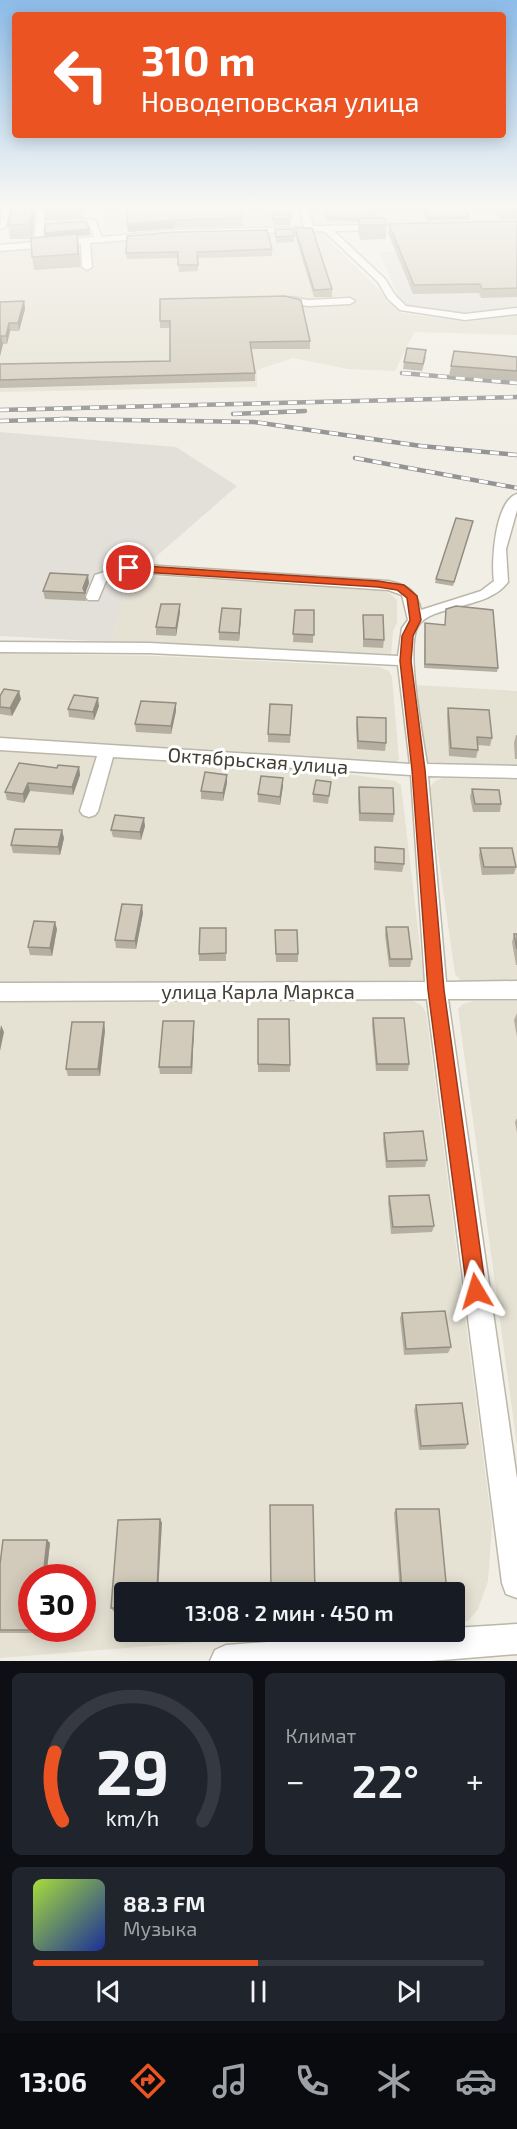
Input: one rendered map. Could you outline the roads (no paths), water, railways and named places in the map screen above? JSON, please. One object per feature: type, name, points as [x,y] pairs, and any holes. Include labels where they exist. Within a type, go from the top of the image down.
[{"type":"street","points":[[382,282],[391,297],[403,308],[465,317],[517,311]]},
{"type":"street","points":[[290,300],[308,303],[350,301]]},
{"type":"street","points":[[517,498],[502,531],[499,570],[501,582],[486,594],[429,611],[416,620],[407,636],[405,661],[418,770],[436,990],[517,1583]]},
{"type":"street","points":[[93,597],[100,578],[129,568],[378,584],[408,591],[412,596],[416,620]]},
{"type":"street","points":[[0,646],[149,648],[405,661]]},
{"type":"street","name":"Октябрьская улица","points":[[0,744],[418,770],[517,772]]},
{"type":"street","points":[[89,812],[107,750]]},
{"type":"street","name":"улица Карла Маркса","points":[[0,992],[517,990]]},
{"type":"street","points":[[226,1661],[517,1638]]},
{"type":"railway","points":[[402,373],[517,383]]},
{"type":"railway","points":[[0,410],[517,397]]},
{"type":"railway","points":[[233,414],[305,411]]},
{"type":"railway","points":[[60,419],[65,419]]},
{"type":"railway","points":[[0,421],[65,419]]},
{"type":"railway","points":[[65,419],[254,422],[421,446],[517,455]]},
{"type":"railway","points":[[355,458],[517,488]]}]
